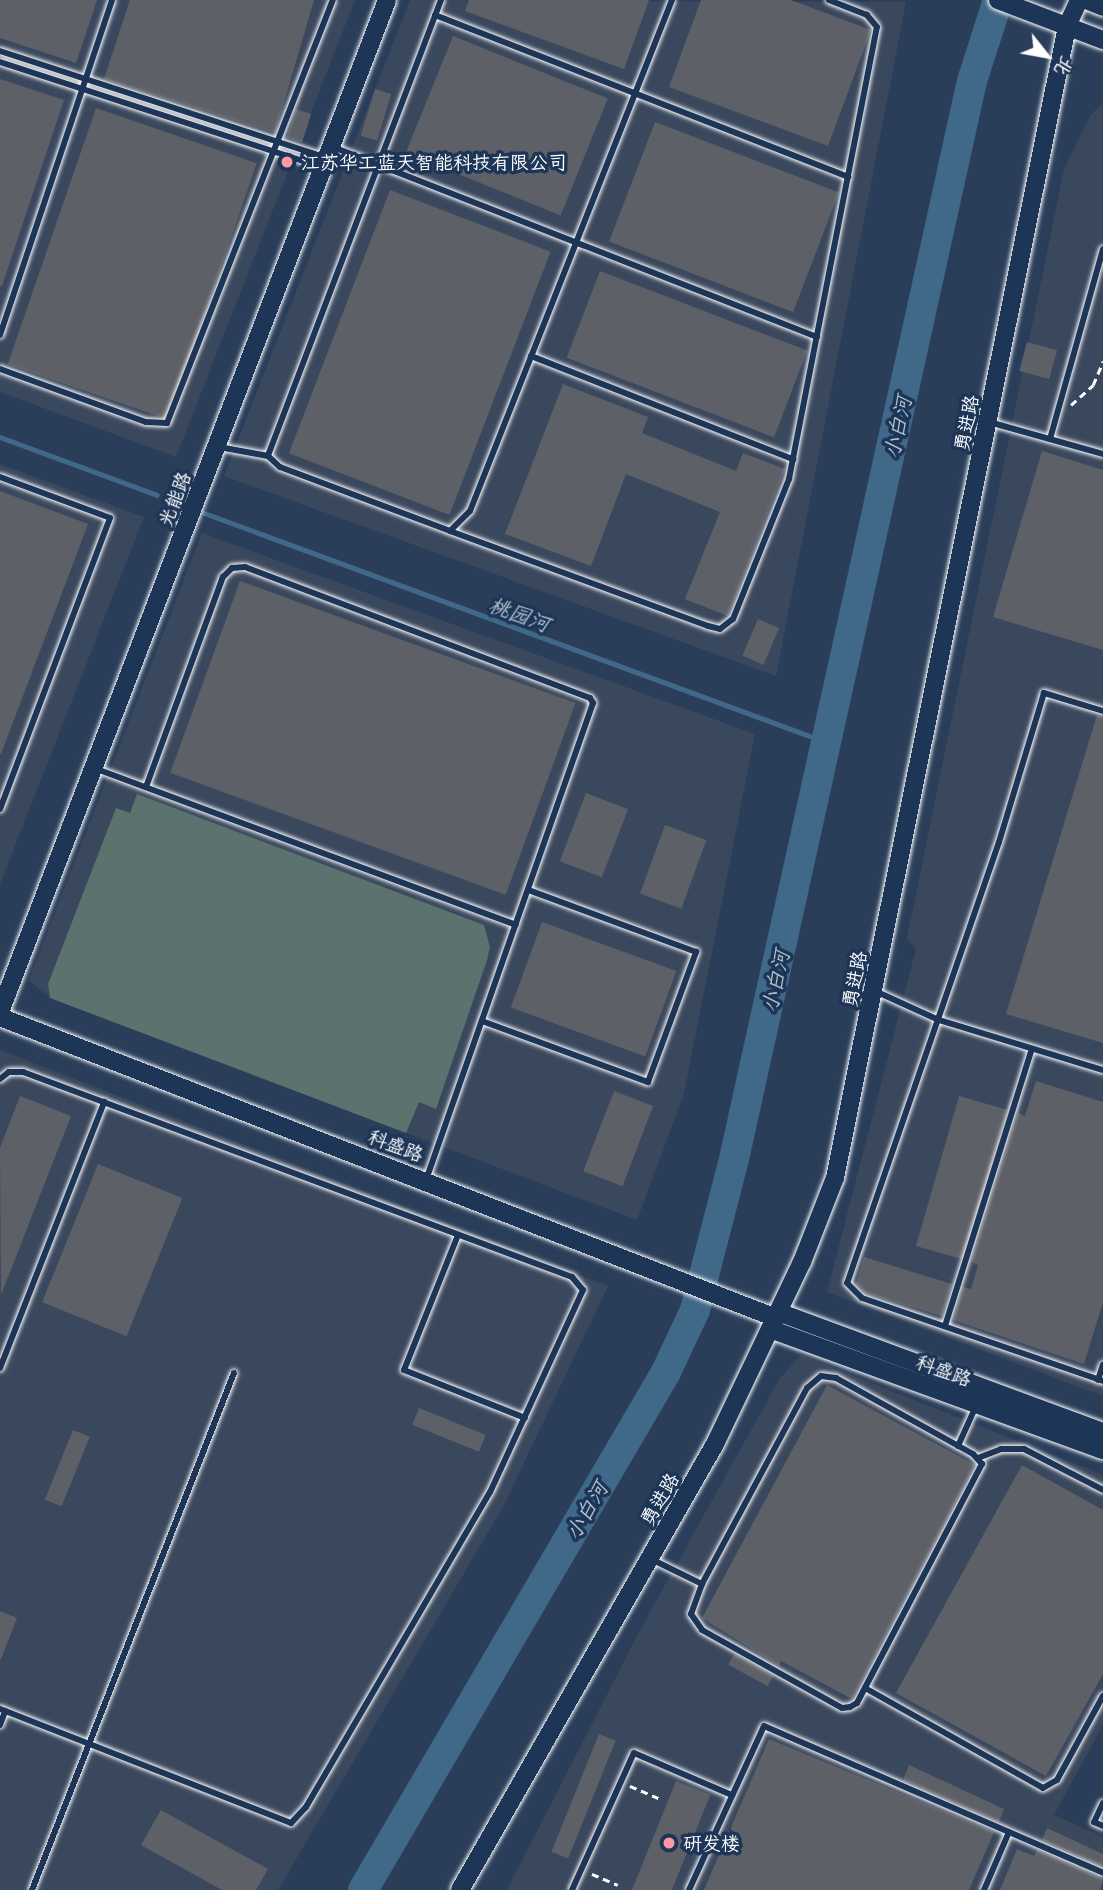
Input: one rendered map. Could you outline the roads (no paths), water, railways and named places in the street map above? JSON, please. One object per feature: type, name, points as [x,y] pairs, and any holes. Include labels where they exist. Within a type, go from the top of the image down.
[{"type":"street","name":"光能路","points":[[0,1015],[387,0]]},
{"type":"street","points":[[998,0],[1103,40]]},
{"type":"street","name":"勇进路","points":[[460,1890],[715,1444],[775,1320],[835,1178],[1067,26],[1080,0]]},
{"type":"street","points":[[1086,0],[1103,7]]},
{"type":"street","name":"科盛路","points":[[0,1015],[664,1273],[775,1320],[981,1396],[1103,1450]]},
{"type":"street","name":"科盛路","points":[[981,1396],[1103,1432]]},
{"type":"lane","points":[[0,335],[112,0]]},
{"type":"lane","points":[[0,369],[146,422],[167,423],[333,0]]},
{"type":"lane","points":[[268,456],[441,0]]},
{"type":"lane","points":[[450,531],[470,511],[672,0]]},
{"type":"lane","points":[[216,446],[268,456],[280,467],[720,629],[733,619],[793,459],[877,27],[867,15],[829,0]]},
{"type":"lane","points":[[435,15],[848,177]]},
{"type":"lane","points":[[0,51],[327,157]]},
{"type":"lane","points":[[0,62],[274,152],[378,165],[817,337]]},
{"type":"lane","points":[[1049,439],[1103,249]]},
{"type":"lane","points":[[531,356],[793,459]]},
{"type":"lane","points":[[987,422],[1103,454]]},
{"type":"lane","points":[[0,477],[110,518],[0,809]]},
{"type":"lane","points":[[145,787],[223,577],[232,568],[245,567],[590,698],[593,703],[426,1180]]},
{"type":"lane","points":[[1103,710],[1044,693],[940,1020],[847,1283],[862,1298],[1101,1380],[1103,1365]]},
{"type":"lane","points":[[93,768],[516,925]]},
{"type":"lane","points":[[482,1021],[648,1082],[696,952],[528,890]]},
{"type":"lane","points":[[873,991],[940,1020],[1103,1070]]},
{"type":"lane","points":[[945,1326],[1032,1049]]},
{"type":"lane","points":[[0,1079],[9,1072],[23,1072],[458,1235],[581,1283],[583,1290],[490,1492],[306,1807],[291,1823],[3,1710],[0,1725]]},
{"type":"lane","points":[[0,1368],[104,1102]]},
{"type":"lane","points":[[458,1235],[404,1370],[525,1418]]},
{"type":"lane","points":[[32,1890],[234,1373]]},
{"type":"lane","points":[[821,1376],[836,1378],[978,1458],[982,1471],[857,1703],[842,1708],[714,1639],[691,1614],[702,1584],[807,1388],[821,1376]]},
{"type":"lane","points":[[958,1446],[981,1396]]},
{"type":"lane","points":[[978,1458],[1001,1449],[1024,1449],[1103,1490]]},
{"type":"lane","points":[[650,1558],[702,1584]]},
{"type":"lane","points":[[865,1688],[1043,1788],[1057,1780],[1103,1696]]},
{"type":"lane","points":[[688,1890],[764,1726],[1103,1873]]},
{"type":"lane","points":[[572,1890],[634,1753],[732,1796]]},
{"type":"lane","points":[[1103,1803],[1094,1822],[1103,1826]]},
{"type":"lane","points":[[984,1890],[1009,1832]]},
{"type":"waterway","name":"小白河","points":[[363,1890],[666,1372],[695,1310],[734,1159],[972,81],[998,0]]},
{"type":"waterway","name":"桃园河","points":[[0,437],[157,495]]},
{"type":"waterway","name":"桃园河","points":[[204,513],[826,742]]},
{"type":"place","name":"江苏华工蓝天智能科技有限公司","points":[[287,162]]},
{"type":"place","name":"研发楼","points":[[669,1843]]}]
